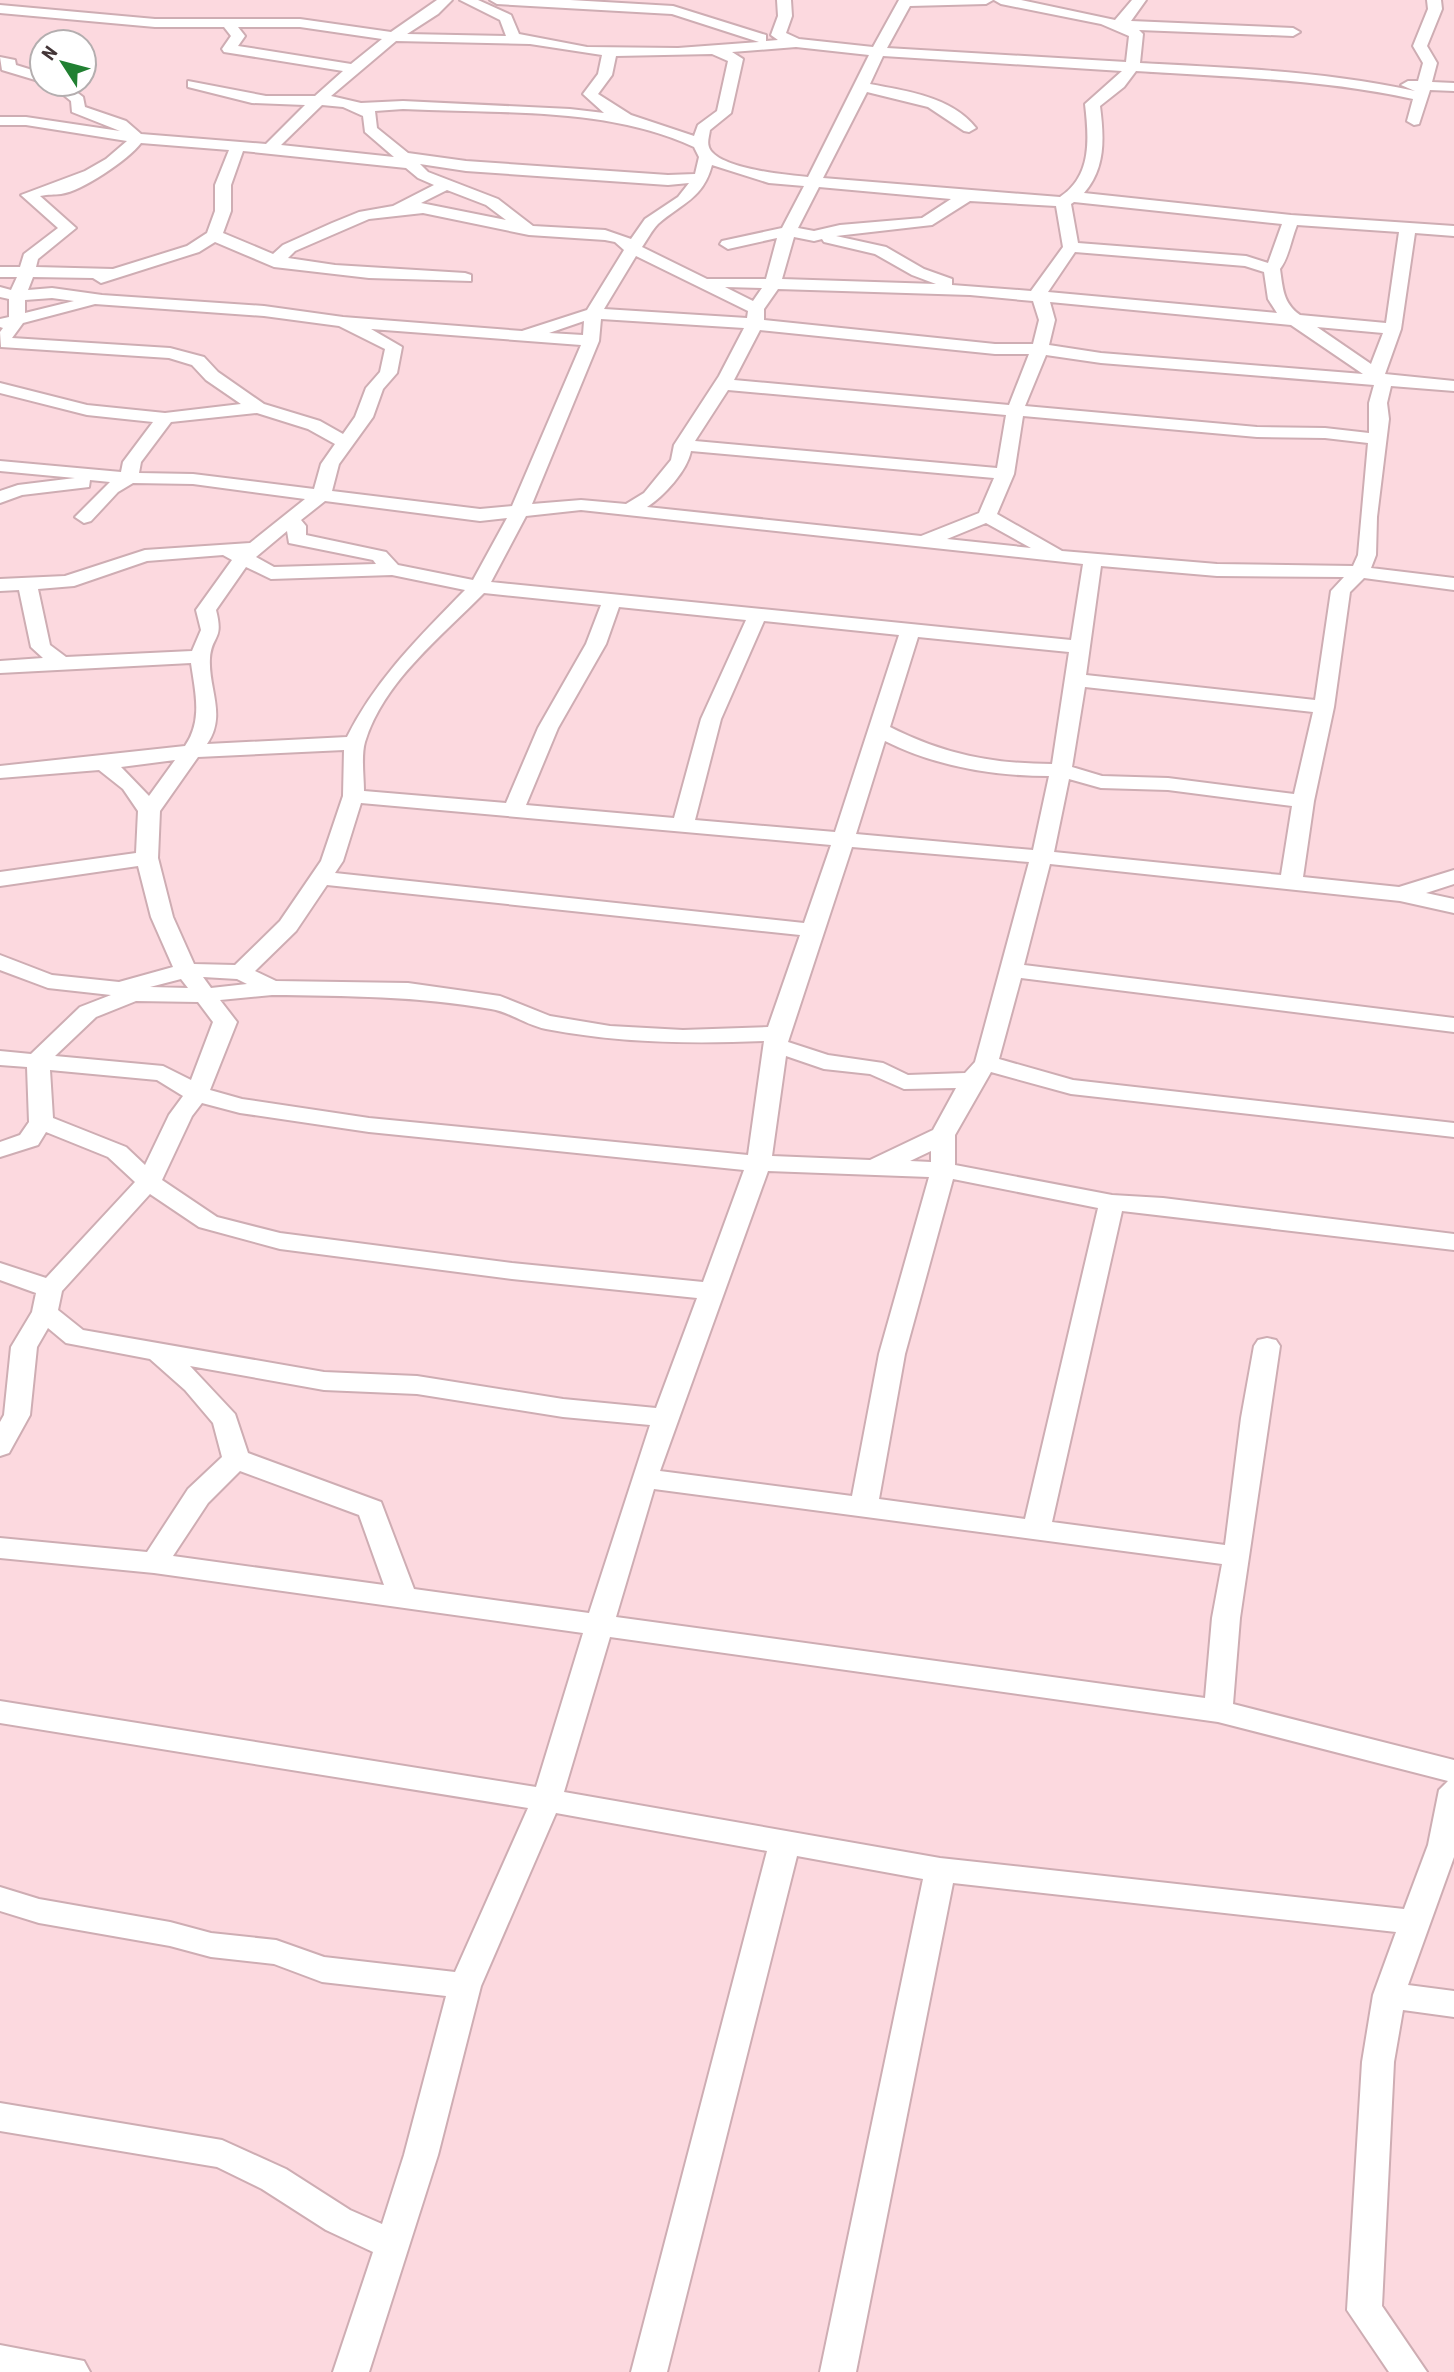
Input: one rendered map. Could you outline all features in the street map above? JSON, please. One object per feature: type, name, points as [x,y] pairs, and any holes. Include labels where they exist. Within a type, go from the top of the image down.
[{"type":"street","points":[[269,149],[315,99],[394,37],[434,13],[445,0]]},
{"type":"street","points":[[467,0],[506,18],[513,37],[587,51],[713,49],[751,44],[796,43],[879,52],[1232,72],[1423,90],[1454,87]]},
{"type":"street","points":[[497,0],[673,10],[796,43]]},
{"type":"street","points":[[242,971],[288,926],[332,861],[353,796],[354,743],[374,703],[405,663],[479,587],[520,510],[591,341],[593,313],[651,222],[684,200],[701,178],[703,128],[723,113],[738,53],[751,44],[772,37],[785,16],[784,0]]},
{"type":"street","points":[[631,509],[658,489],[680,461],[683,445],[721,384],[774,284],[786,235],[816,181],[879,52],[881,38],[906,1],[986,0]]},
{"type":"street","points":[[1001,0],[1118,25],[1293,32]]},
{"type":"street","points":[[1118,25],[1129,16],[1139,0]]},
{"type":"street","points":[[1414,121],[1430,63],[1420,46],[1435,9],[1434,0]]},
{"type":"street","points":[[0,9],[49,7],[155,23],[300,23],[345,27],[394,37],[531,41]]},
{"type":"street","points":[[228,23],[237,36],[229,49],[356,69]]},
{"type":"street","points":[[1039,295],[1071,247],[1068,200],[1094,167],[1096,121],[1092,104],[1113,93],[1139,51],[1136,33],[1118,25]]},
{"type":"street","points":[[713,49],[736,60]]},
{"type":"street","points":[[610,51],[605,75],[590,94],[596,102],[636,122]]},
{"type":"street","points":[[0,61],[10,63],[7,67],[28,74]]},
{"type":"street","points":[[193,84],[252,99],[281,102],[315,99],[361,107],[402,105],[570,113],[636,122],[686,136],[704,150],[744,172],[769,178],[1454,231]]},
{"type":"street","points":[[862,87],[932,103],[954,113],[970,128]]},
{"type":"street","points":[[75,98],[78,100],[77,109],[121,124],[137,138]]},
{"type":"street","points":[[361,107],[370,114],[370,129],[423,175],[482,196],[529,230]]},
{"type":"street","points":[[0,121],[26,121],[137,138],[237,148],[668,180],[701,178]]},
{"type":"street","points":[[137,138],[128,151],[114,162],[73,181],[29,195],[58,216],[68,228],[30,257],[27,272],[8,294],[9,322],[4,338],[7,343],[170,353],[198,361],[212,376],[258,408],[314,425],[343,441]]},
{"type":"street","points":[[52,292],[193,249],[214,235],[223,211],[223,185],[237,148]]},
{"type":"street","points":[[397,210],[445,185]]},
{"type":"street","points":[[814,236],[841,230],[926,222],[967,195]]},
{"type":"street","points":[[274,262],[289,248],[365,215],[423,208],[529,230],[605,235],[621,239],[632,248],[699,281],[756,316]]},
{"type":"street","points":[[1291,220],[1279,250],[1279,260],[1272,269],[1276,299],[1292,320],[1379,378]]},
{"type":"street","points":[[1291,884],[1303,801],[1324,707],[1341,591],[1360,572],[1367,555],[1368,517],[1378,439],[1379,378],[1393,329],[1408,228]]},
{"type":"street","points":[[214,235],[233,248],[274,262],[465,278]]},
{"type":"street","points":[[728,244],[786,235],[814,236],[880,250],[918,272],[970,290]]},
{"type":"street","points":[[1071,247],[1246,261],[1272,269]]},
{"type":"street","points":[[0,272],[115,274]]},
{"type":"street","points":[[699,281],[970,290],[1393,329]]},
{"type":"street","points":[[8,294],[52,292],[102,300],[264,311],[343,322],[528,334],[591,341]]},
{"type":"street","points":[[915,543],[987,516],[1005,474],[1015,410],[1040,349],[1047,320],[1039,295]]},
{"type":"street","points":[[9,322],[102,300]]},
{"type":"street","points":[[528,334],[593,313],[756,316],[995,349],[1040,349],[1101,358],[1454,386]]},
{"type":"street","points":[[0,585],[67,583],[145,556],[236,554],[263,544],[322,494],[330,464],[343,441],[364,417],[376,388],[388,373],[394,347],[343,322]]},
{"type":"street","points":[[721,384],[1378,439]]},
{"type":"street","points":[[0,388],[87,410],[165,418],[182,414],[258,408]]},
{"type":"street","points":[[84,517],[112,488],[129,478],[132,462],[165,418]]},
{"type":"street","points":[[683,445],[1005,474]]},
{"type":"street","points":[[0,466],[129,478],[193,479],[480,515],[581,505],[1062,557],[1217,570],[1360,572],[1454,584]]},
{"type":"street","points":[[0,498],[18,490],[129,478]]},
{"type":"street","points":[[480,515],[509,530]]},
{"type":"street","points":[[987,516],[1062,557]]},
{"type":"street","points":[[291,520],[297,526],[296,539],[379,556],[392,569]]},
{"type":"street","points":[[236,554],[271,573]]},
{"type":"street","points":[[0,1447],[17,1415],[23,1347],[48,1301],[109,1228],[127,1202],[149,1182],[181,1115],[197,1094],[225,1022],[186,970],[162,917],[148,858],[149,811],[202,736],[208,709],[200,657],[211,630],[206,610],[223,583],[236,554]]},
{"type":"street","points":[[864,1506],[892,1354],[943,1170],[943,1135],[979,1071],[1011,970],[1042,857],[1077,680],[1078,647],[1093,558]]},
{"type":"street","points":[[223,583],[271,573],[392,569],[479,587],[909,633],[1078,647]]},
{"type":"street","points":[[0,575],[27,583]]},
{"type":"street","points":[[27,583],[41,647],[61,663]]},
{"type":"street","points":[[514,808],[548,728],[596,644],[612,601]]},
{"type":"street","points":[[683,825],[710,719],[757,616]]},
{"type":"street","points":[[351,2372],[421,2155],[466,1986],[547,1800],[644,1478],[759,1163],[778,1040],[811,930],[834,870],[909,633]]},
{"type":"street","points":[[0,667],[200,657]]},
{"type":"street","points":[[1077,680],[1324,707]]},
{"type":"street","points":[[879,730],[921,751],[951,760],[1015,770],[1061,770],[1101,782],[1168,784],[1303,801]]},
{"type":"street","points":[[0,772],[104,763],[193,751],[354,743]]},
{"type":"street","points":[[104,763],[130,785],[149,811]]},
{"type":"street","points":[[353,796],[514,808],[843,841],[1042,857],[1400,894],[1454,906]]},
{"type":"street","points":[[834,870],[901,846]]},
{"type":"street","points":[[0,879],[148,858]]},
{"type":"street","points":[[1400,894],[1454,877]]},
{"type":"street","points":[[321,878],[811,930]]},
{"type":"street","points":[[0,962],[48,981],[120,989],[186,970],[242,971],[272,988]]},
{"type":"street","points":[[1011,970],[1454,1025]]},
{"type":"street","points":[[0,1150],[29,1140],[41,1122],[38,1060],[88,1012],[133,993],[206,995],[272,988],[408,990],[500,1003],[544,1022],[610,1033],[778,1040],[824,1062],[875,1068],[904,1082],[979,1071],[1071,1087],[1454,1130]]},
{"type":"street","points":[[0,1058],[163,1073],[197,1094],[240,1106],[369,1125],[759,1163],[943,1170],[1112,1203],[1163,1206],[1454,1242]]},
{"type":"street","points":[[41,1122],[117,1152],[149,1182],[208,1222],[280,1241],[512,1271],[712,1291]]},
{"type":"street","points":[[865,1167],[908,1154],[943,1135]]},
{"type":"street","points":[[1037,1527],[1112,1203]]},
{"type":"street","points":[[0,1271],[48,1301],[75,1337],[324,1381],[417,1385],[563,1408],[665,1419]]},
{"type":"street","points":[[1218,1712],[1226,1619],[1237,1556],[1254,1418],[1267,1346]]},
{"type":"street","points":[[156,1350],[194,1384],[226,1420],[236,1459]]},
{"type":"street","points":[[154,1563],[198,1496],[236,1459]]},
{"type":"street","points":[[236,1459],[371,1509],[402,1596]]},
{"type":"street","points":[[644,1478],[1037,1527],[1237,1556]]},
{"type":"street","points":[[0,1548],[154,1563],[402,1596],[1218,1712],[1454,1771]]},
{"type":"street","points":[[0,1712],[547,1800],[940,1870],[1413,1922]]},
{"type":"street","points":[[1409,2372],[1364,2311],[1378,2062],[1389,1995],[1413,1922],[1443,1845],[1454,1790]]},
{"type":"street","points":[[649,2372],[785,1842]]},
{"type":"street","points":[[838,2372],[940,1870]]},
{"type":"street","points":[[0,1899],[40,1911],[170,1934],[211,1945],[276,1952],[322,1969],[466,1986]]},
{"type":"street","points":[[1389,1995],[1454,2004]]},
{"type":"street","points":[[0,2117],[222,2154],[274,2179],[338,2220],[391,2244]]},
{"type":"street","points":[[0,2361],[72,2372]]}]
